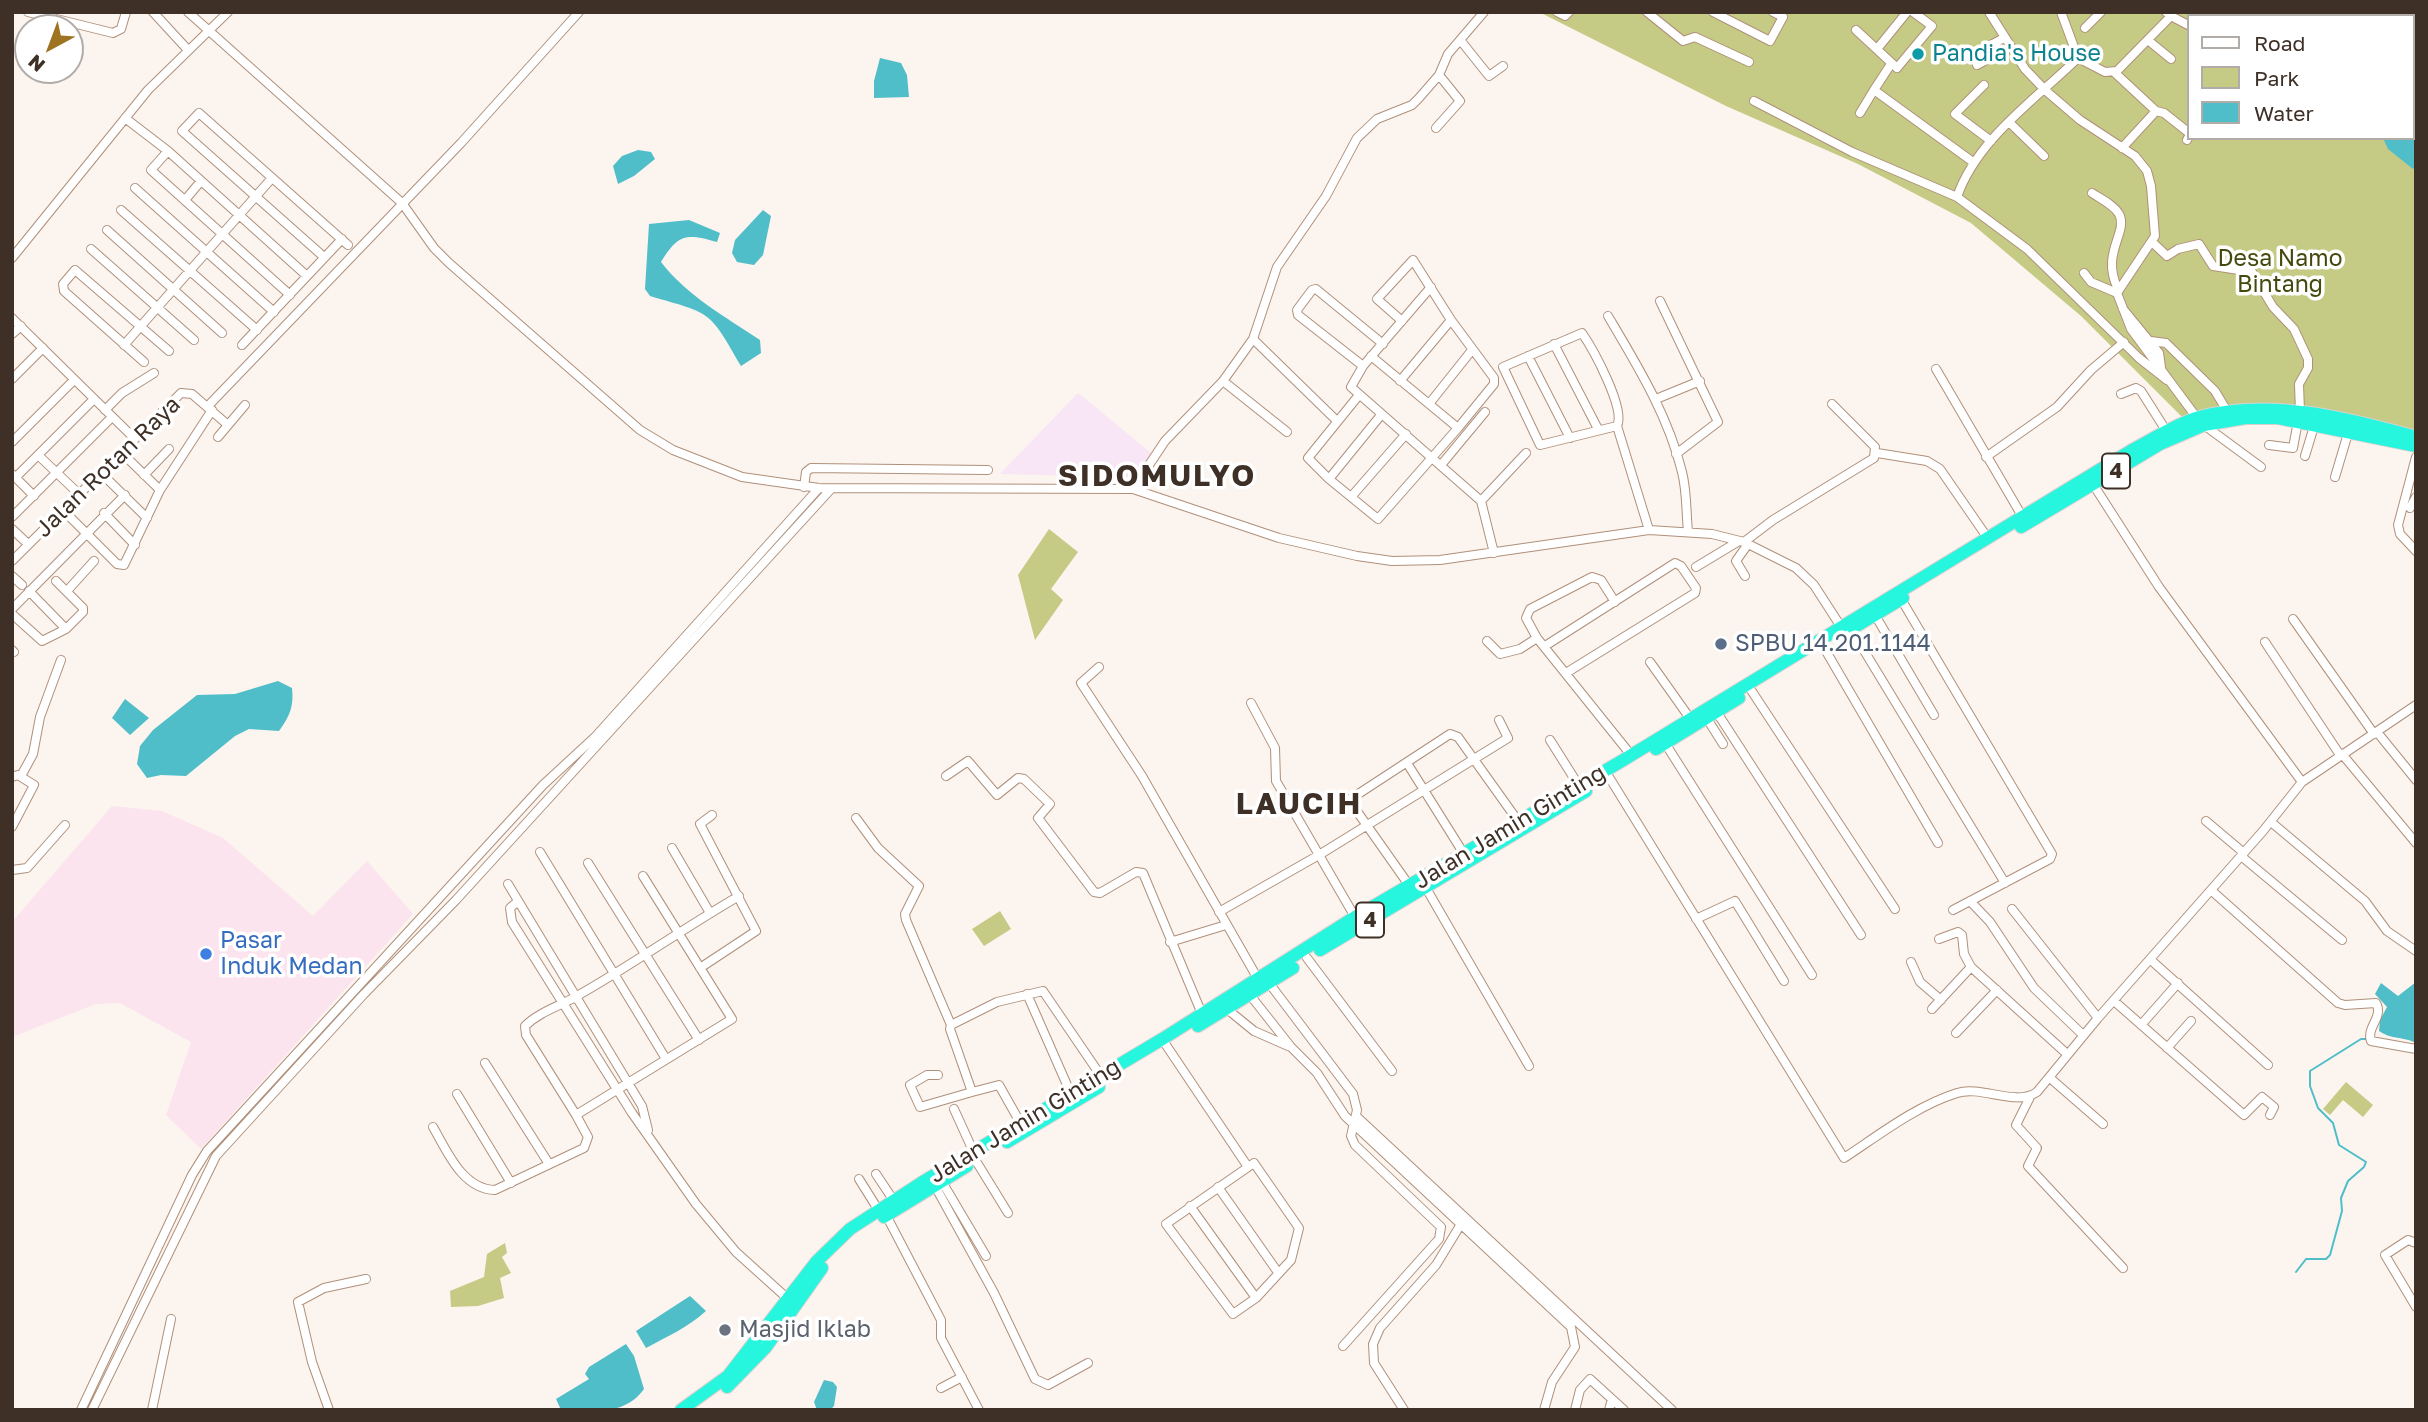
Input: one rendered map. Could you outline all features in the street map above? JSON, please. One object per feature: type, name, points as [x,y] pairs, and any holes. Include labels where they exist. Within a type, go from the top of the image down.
[{"type":"highway","name":"Jalan Jamin Ginting","points":[[975,1157],[1021,1124],[1202,1014],[1307,958],[1665,743],[1823,646],[1846,627],[1875,615],[2167,432],[2227,411],[2255,409],[2416,437]]},
{"type":"highway","name":"Jalan Jamin Ginting","points":[[681,1410],[727,1376],[785,1301],[840,1238],[1250,995],[1264,981],[1355,917],[1417,890],[1464,854],[1631,755],[1689,717],[1846,627],[2022,516],[2200,421],[2299,417],[2416,446]]},
{"type":"highway","name":"Jalan Jamin Ginting","points":[[695,1410],[721,1393],[755,1360],[834,1254],[894,1201],[938,1181]]},
{"type":"street","points":[[28,12],[114,33],[121,29],[126,12]]},
{"type":"street","points":[[153,12],[188,50]]},
{"type":"street","points":[[188,12],[402,203],[434,248],[640,430],[673,450],[742,477],[831,489],[1133,489],[1279,538],[1357,556],[1429,561],[1649,530],[1688,531],[1744,542],[1796,568],[1814,585],[1846,627],[2005,883]]},
{"type":"street","points":[[12,258],[125,118],[207,30],[228,12]]},
{"type":"street","points":[[63,510],[121,566],[135,545],[160,490],[210,408],[579,12]]},
{"type":"street","points":[[1133,489],[1165,442],[1223,381],[1253,339],[1277,267],[1326,196],[1357,138],[1384,114],[1412,105],[1439,75],[1448,54],[1485,12]]},
{"type":"street","points":[[1557,12],[1565,16],[1569,12]]},
{"type":"street","points":[[1647,12],[1683,41],[1695,37],[1749,62]]},
{"type":"street","points":[[1713,12],[1770,41],[1783,17],[1773,12]]},
{"type":"street","points":[[1877,50],[1907,12]]},
{"type":"street","points":[[1856,30],[1897,68],[1931,27],[1930,22],[1913,12]]},
{"type":"street","points":[[1989,12],[2004,38],[2045,90],[2080,120],[2122,148],[2147,171],[2155,231],[2152,242],[2118,291]]},
{"type":"street","points":[[2061,12],[2078,58],[2105,72],[2114,72],[2149,41],[2169,14],[2186,24]]},
{"type":"street","points":[[2085,28],[2101,12]]},
{"type":"street","points":[[1977,65],[1988,58],[1987,47],[2004,38]]},
{"type":"street","points":[[1461,41],[1489,76],[1503,66]]},
{"type":"street","points":[[2149,41],[2171,59]]},
{"type":"street","points":[[1957,197],[1973,162],[1991,141],[2078,58]]},
{"type":"street","points":[[1860,113],[1891,64]]},
{"type":"street","points":[[2114,72],[2156,111],[2164,113],[2186,134]]},
{"type":"street","points":[[1436,128],[1460,101],[1439,75]]},
{"type":"street","points":[[1984,85],[1955,114],[1991,141]]},
{"type":"street","points":[[1874,90],[1973,162]]},
{"type":"street","points":[[1754,101],[1852,152],[1957,197],[2027,249],[2147,366],[2170,382]]},
{"type":"street","points":[[2122,148],[2156,111]]},
{"type":"street","points":[[242,345],[324,257],[345,242],[199,113],[182,131],[324,257]]},
{"type":"street","points":[[125,118],[168,151],[307,276]]},
{"type":"street","points":[[2010,123],[2044,156]]},
{"type":"street","points":[[168,151],[151,170],[290,295]]},
{"type":"street","points":[[124,345],[272,178]]},
{"type":"street","points":[[185,200],[201,181]]},
{"type":"street","points":[[135,188],[274,312]]},
{"type":"street","points":[[2092,193],[2112,207],[2121,218],[2120,232],[2110,266],[2121,307],[2132,328],[2200,421],[2261,467]]},
{"type":"street","points":[[121,210],[257,330]]},
{"type":"street","points":[[107,230],[222,333]]},
{"type":"street","points":[[2152,242],[2167,256],[2178,249],[2199,244],[2213,266],[2248,270],[2254,274],[2273,307],[2294,329],[2308,359],[2308,368],[2299,384],[2299,417],[2293,448],[2269,445]]},
{"type":"street","points":[[91,249],[194,340]]},
{"type":"street","points":[[1359,395],[1308,458],[1378,519],[1434,458],[1494,384],[1493,375],[1451,320],[1416,262],[1410,261],[1378,296],[1378,301],[1402,321]]},
{"type":"street","points":[[144,362],[64,291],[63,284],[71,273],[78,271],[169,351]]},
{"type":"street","points":[[2084,273],[2091,282],[2118,291]]},
{"type":"street","points":[[1431,287],[1371,356],[1351,385],[1381,415],[1481,501],[1494,553]]},
{"type":"street","points":[[1363,366],[1297,314],[1312,290],[1317,289],[1383,344]]},
{"type":"street","points":[[1660,300],[1718,423],[1676,454]]},
{"type":"street","points":[[2121,307],[2159,353],[2161,368]]},
{"type":"street","points":[[1608,316],[1656,399],[1683,473],[1688,531]]},
{"type":"street","points":[[12,318],[135,439]]},
{"type":"street","points":[[1400,380],[1451,320]]},
{"type":"street","points":[[12,334],[21,326]]},
{"type":"street","points":[[1617,426],[1541,446],[1503,369],[1506,364],[1580,333],[1584,334],[1612,391],[1619,415],[1617,426],[1649,530]]},
{"type":"street","points":[[1253,339],[1337,421]]},
{"type":"street","points":[[2151,341],[2166,343],[2215,391],[2227,411]]},
{"type":"street","points":[[1986,457],[2057,407],[2091,370],[2124,342]]},
{"type":"street","points":[[1554,344],[1598,429]]},
{"type":"street","points":[[12,379],[43,348]]},
{"type":"street","points":[[1429,404],[1472,350]]},
{"type":"street","points":[[1371,356],[1458,428]]},
{"type":"street","points":[[1528,356],[1570,438]]},
{"type":"street","points":[[1936,369],[2022,516]]},
{"type":"street","points":[[105,410],[122,393],[154,373]]},
{"type":"street","points":[[12,442],[74,380]]},
{"type":"street","points":[[1223,381],[1287,432]]},
{"type":"street","points":[[1656,399],[1700,381]]},
{"type":"street","points":[[2121,394],[2134,388],[2141,391],[2167,432]]},
{"type":"street","name":"Jalan Rotan Raya","points":[[12,561],[181,393],[192,394],[210,408]]},
{"type":"street","points":[[34,496],[14,476],[94,399]]},
{"type":"street","points":[[1832,404],[1875,447],[1877,453]]},
{"type":"street","points":[[218,437],[245,405]]},
{"type":"street","points":[[210,408],[228,425]]},
{"type":"street","points":[[1441,465],[1485,412]]},
{"type":"street","points":[[1329,479],[1381,415]]},
{"type":"street","points":[[12,517],[112,417]]},
{"type":"street","points":[[2305,456],[2315,423]]},
{"type":"street","points":[[2335,477],[2348,430]]},
{"type":"street","points":[[1351,498],[1406,434]]},
{"type":"street","points":[[144,475],[169,449]]},
{"type":"street","points":[[121,452],[160,490]]},
{"type":"street","points":[[1481,501],[1526,453]]},
{"type":"street","points":[[1877,453],[1927,461],[1940,469],[1987,537]]},
{"type":"street","points":[[1696,567],[1744,542],[1773,520],[1866,465],[1877,453]]},
{"type":"street","points":[[38,455],[79,494]]},
{"type":"street","points":[[2416,457],[2398,525],[2400,534],[2416,551]]},
{"type":"street","points":[[804,487],[806,472],[811,468],[988,470]]},
{"type":"street","points":[[101,473],[147,518]]},
{"type":"street","points":[[2091,481],[2159,587],[2302,782]]},
{"type":"street","points":[[81,1410],[192,1175],[207,1151],[543,785],[594,737],[819,488]]},
{"type":"street","points":[[92,1410],[203,1177],[216,1156],[686,651],[831,489]]},
{"type":"street","points":[[12,609],[104,513],[125,495]]},
{"type":"street","points":[[2410,508],[2416,497]]},
{"type":"street","points":[[104,513],[135,545]]},
{"type":"street","points":[[12,529],[28,544]]},
{"type":"street","points":[[1744,542],[1736,561],[1745,576]]},
{"type":"street","points":[[67,591],[94,561]]},
{"type":"street","points":[[1545,646],[1676,563],[1696,589],[1693,594],[1566,673]]},
{"type":"street","points":[[12,576],[22,585]]},
{"type":"street","points":[[1615,601],[1601,579],[1592,577],[1528,612],[1527,620],[1537,638],[1631,755]]},
{"type":"street","points":[[12,614],[41,641],[66,629],[83,612],[81,604],[56,581]]},
{"type":"street","points":[[29,591],[66,629]]},
{"type":"street","points":[[1901,599],[2052,852],[2050,859],[1953,909]]},
{"type":"street","points":[[1875,615],[1934,715]]},
{"type":"street","points":[[2293,620],[2375,733],[2416,780]]},
{"type":"street","points":[[1487,640],[1500,654],[1520,649],[1537,638]]},
{"type":"street","points":[[2265,642],[2341,754],[2416,843]]},
{"type":"street","points":[[678,644],[686,651]]},
{"type":"street","points":[[1823,646],[1938,843]]},
{"type":"street","points":[[12,827],[34,785],[16,777],[33,754],[40,717],[61,660]]},
{"type":"street","points":[[1650,662],[1689,717]]},
{"type":"street","points":[[1100,667],[1081,684],[1142,776],[1226,925],[1264,981],[1347,1083],[1353,1094],[1356,1121],[1352,1136],[1355,1145],[1437,1220],[1441,1233],[1343,1346]]},
{"type":"street","points":[[1751,690],[1895,909]]},
{"type":"street","points":[[1251,703],[1275,748],[1278,784],[1355,917]]},
{"type":"street","points":[[2123,1268],[2028,1166],[2037,1148],[2016,1125],[2030,1097],[2050,1078],[2083,1035],[2151,961],[2302,782],[2416,705]]},
{"type":"street","points":[[1711,714],[1723,744]]},
{"type":"street","points":[[1711,714],[1861,935]]},
{"type":"street","points":[[1219,912],[1367,828],[1508,738],[1499,720]]},
{"type":"street","points":[[1518,821],[1453,733],[1349,800],[1367,828],[1417,890],[1529,1066]]},
{"type":"street","points":[[1550,740],[1579,786]]},
{"type":"street","points":[[1665,743],[1812,975]]},
{"type":"street","points":[[946,776],[968,761],[997,795],[1018,778],[1024,779],[1049,804],[1038,818],[1092,891],[1100,893],[1136,872],[1143,873],[1202,1014]]},
{"type":"street","points":[[1407,763],[1464,854]]},
{"type":"street","points":[[1609,777],[1844,1158],[1913,1114],[1957,1093],[1978,1091],[2030,1097]]},
{"type":"street","points":[[543,785],[552,794]]},
{"type":"street","points":[[700,968],[755,934],[756,928],[700,824],[712,816]]},
{"type":"street","points":[[856,818],[878,848],[919,886],[905,914],[906,920],[951,1025],[950,1029],[972,1092]]},
{"type":"street","points":[[2206,821],[2342,940]]},
{"type":"street","points":[[2271,822],[2365,901],[2387,931],[2416,951]]},
{"type":"street","points":[[12,870],[27,868],[65,825]]},
{"type":"street","points":[[672,848],[709,913]]},
{"type":"street","points":[[540,852],[666,1059]]},
{"type":"street","points":[[588,863],[699,1040]]},
{"type":"street","points":[[576,1115],[732,1018],[643,876]]},
{"type":"street","points":[[508,884],[642,1106],[648,1133]]},
{"type":"street","points":[[2211,891],[2338,1003],[2376,1003],[2379,1015],[2369,1038],[2416,1049]]},
{"type":"street","points":[[433,1127],[459,1171],[491,1190],[584,1148],[588,1143],[583,1125],[524,1030],[528,1023],[647,954],[739,896]]},
{"type":"street","points":[[1696,919],[1735,901],[1784,981]]},
{"type":"street","points":[[1969,901],[1990,922],[2034,988],[2083,1035]]},
{"type":"street","points":[[517,902],[510,908],[512,922],[632,1113],[695,1204],[736,1252],[785,1301]]},
{"type":"street","points":[[2012,909],[2098,1018]]},
{"type":"street","points":[[1171,942],[1226,925]]},
{"type":"street","points":[[1939,939],[1958,932],[1962,934],[1964,954],[1971,967],[2067,1054]]},
{"type":"street","points":[[1307,958],[1392,1070]]},
{"type":"street","points":[[2151,961],[2268,1065]]},
{"type":"street","points":[[1911,962],[1920,982],[1941,1000]]},
{"type":"street","points":[[1932,1009],[1971,967]]},
{"type":"street","points":[[2141,1025],[2178,984]]},
{"type":"street","points":[[1956,1033],[1997,990]]},
{"type":"street","points":[[951,1025],[973,1011],[1044,991],[1101,1076]]},
{"type":"street","points":[[1027,995],[1071,1094]]},
{"type":"street","points":[[1250,995],[1291,1048],[1317,1073],[1356,1121],[1575,1334],[1575,1347],[1552,1382],[1544,1410]]},
{"type":"street","points":[[2114,1001],[2244,1115],[2263,1097],[2274,1107],[2270,1115]]},
{"type":"street","points":[[1227,1009],[1254,1031],[1291,1048]]},
{"type":"street","points":[[2167,1048],[2191,1021]]},
{"type":"street","points":[[1166,1045],[1248,1167]]},
{"type":"street","points":[[485,1063],[549,1164]]},
{"type":"street","points":[[938,1075],[927,1074],[911,1083],[909,1087],[920,1108],[999,1085],[1021,1124]]},
{"type":"street","points":[[2050,1078],[2103,1124]]},
{"type":"street","points":[[457,1094],[511,1183]]},
{"type":"street","points":[[954,1109],[975,1157],[1008,1213]]},
{"type":"street","points":[[1356,1121],[1672,1410]]},
{"type":"street","points":[[1254,1163],[1299,1228],[1290,1260],[1277,1271],[1256,1298],[1233,1314],[1166,1224],[1218,1188],[1254,1163]]},
{"type":"street","points":[[876,1174],[894,1201]]},
{"type":"street","points":[[859,1179],[882,1213],[940,1320],[941,1338],[979,1410]]},
{"type":"street","points":[[938,1181],[986,1256]]},
{"type":"street","points":[[938,1181],[1035,1379],[1048,1385],[1088,1363]]},
{"type":"street","points":[[1218,1188],[1277,1271]]},
{"type":"street","points":[[1190,1206],[1256,1298]]},
{"type":"street","points":[[1404,1410],[1374,1363],[1373,1343],[1380,1328],[1436,1265],[1461,1224]]},
{"type":"street","points":[[2416,1243],[2408,1240],[2385,1255],[2416,1307]]},
{"type":"street","points":[[329,1410],[312,1362],[298,1302],[324,1288],[366,1279]]},
{"type":"street","points":[[128,1313],[137,1317]]},
{"type":"street","points":[[152,1410],[171,1319]]},
{"type":"street","points":[[941,1388],[961,1377]]},
{"type":"street","points":[[1575,1410],[1580,1390],[1590,1380],[1624,1410]]},
{"type":"street","points":[[1609,1410],[1612,1399]]},
{"type":"shaded area","points":[[1078,393],[1151,453],[1137,477],[1000,474]]},
{"type":"shaded area","points":[[112,806],[162,811],[223,838],[313,916],[367,861],[413,914],[201,1149],[166,1115],[191,1042],[120,1003],[96,1004],[12,1037],[12,922]]},
{"type":"green space","name":"Desa Namo Bintang","points":[[1539,12],[2416,12],[2416,431],[2332,412],[2266,404],[2236,405],[2210,411],[2189,424],[2081,316],[1971,223],[1858,164],[1726,106]]},
{"type":"green space","points":[[1049,529],[1078,552],[1051,589],[1063,600],[1035,640],[1018,575]]},
{"type":"green space","points":[[1000,911],[1011,929],[984,946],[972,929]]},
{"type":"green space","points":[[2346,1082],[2373,1105],[2363,1117],[2343,1100],[2330,1115],[2323,1109]]},
{"type":"green space","points":[[505,1243],[507,1253],[502,1257],[511,1273],[500,1278],[504,1298],[478,1306],[451,1307],[450,1291],[484,1277],[487,1254]]},
{"type":"water","points":[[880,58],[901,63],[907,75],[909,97],[874,98],[874,81]]},
{"type":"water","points":[[2416,86],[2416,165],[2413,169],[2388,149],[2384,140],[2414,140]]},
{"type":"water","points":[[638,150],[651,152],[655,159],[634,176],[618,184],[613,166],[622,156]]},
{"type":"water","points":[[763,210],[771,216],[763,255],[754,265],[737,262],[732,253],[735,240]]},
{"type":"water","points":[[689,220],[720,233],[717,242],[698,237],[684,238],[673,246],[661,262],[695,296],[760,340],[761,353],[741,366],[722,334],[707,317],[698,311],[650,296],[645,289],[649,224]]},
{"type":"water","points":[[278,681],[292,688],[290,711],[279,731],[249,729],[235,736],[186,776],[161,775],[147,778],[137,764],[140,746],[153,730],[197,695],[235,694]]},
{"type":"water","points":[[125,699],[149,718],[130,735],[112,718]]},
{"type":"water","points":[[2416,982],[2416,1043],[2379,1031],[2380,1020],[2387,1007],[2375,994],[2381,983],[2398,996]]},
{"type":"water","points":[[690,1296],[706,1311],[646,1348],[636,1331]]},
{"type":"water","points":[[626,1344],[634,1356],[644,1389],[636,1398],[627,1404],[607,1410],[561,1410],[556,1399],[589,1379],[585,1374],[589,1367]]},
{"type":"water","points":[[824,1380],[833,1382],[837,1387],[834,1406],[830,1410],[817,1410],[814,1402]]},
{"type":"waterway","points":[[2296,1272],[2306,1259],[2326,1259],[2330,1255],[2342,1211],[2341,1198],[2348,1181],[2366,1162],[2339,1145],[2333,1123],[2318,1108],[2310,1086],[2310,1071],[2361,1039],[2368,1039]]},
{"type":"place","name":"Pandia's House","points":[[1918,54]]},
{"type":"place","name":"SPBU 14.201.1144","points":[[1721,644]]},
{"type":"place","name":"Pasar Induk Medan","points":[[206,954]]},
{"type":"place","name":"Masjid Iklab","points":[[725,1330]]},
{"type":"district","name":"SIDOMULYO","points":[[1157,476]]},
{"type":"district","name":"LAUCIH","points":[[1299,804]]}]
